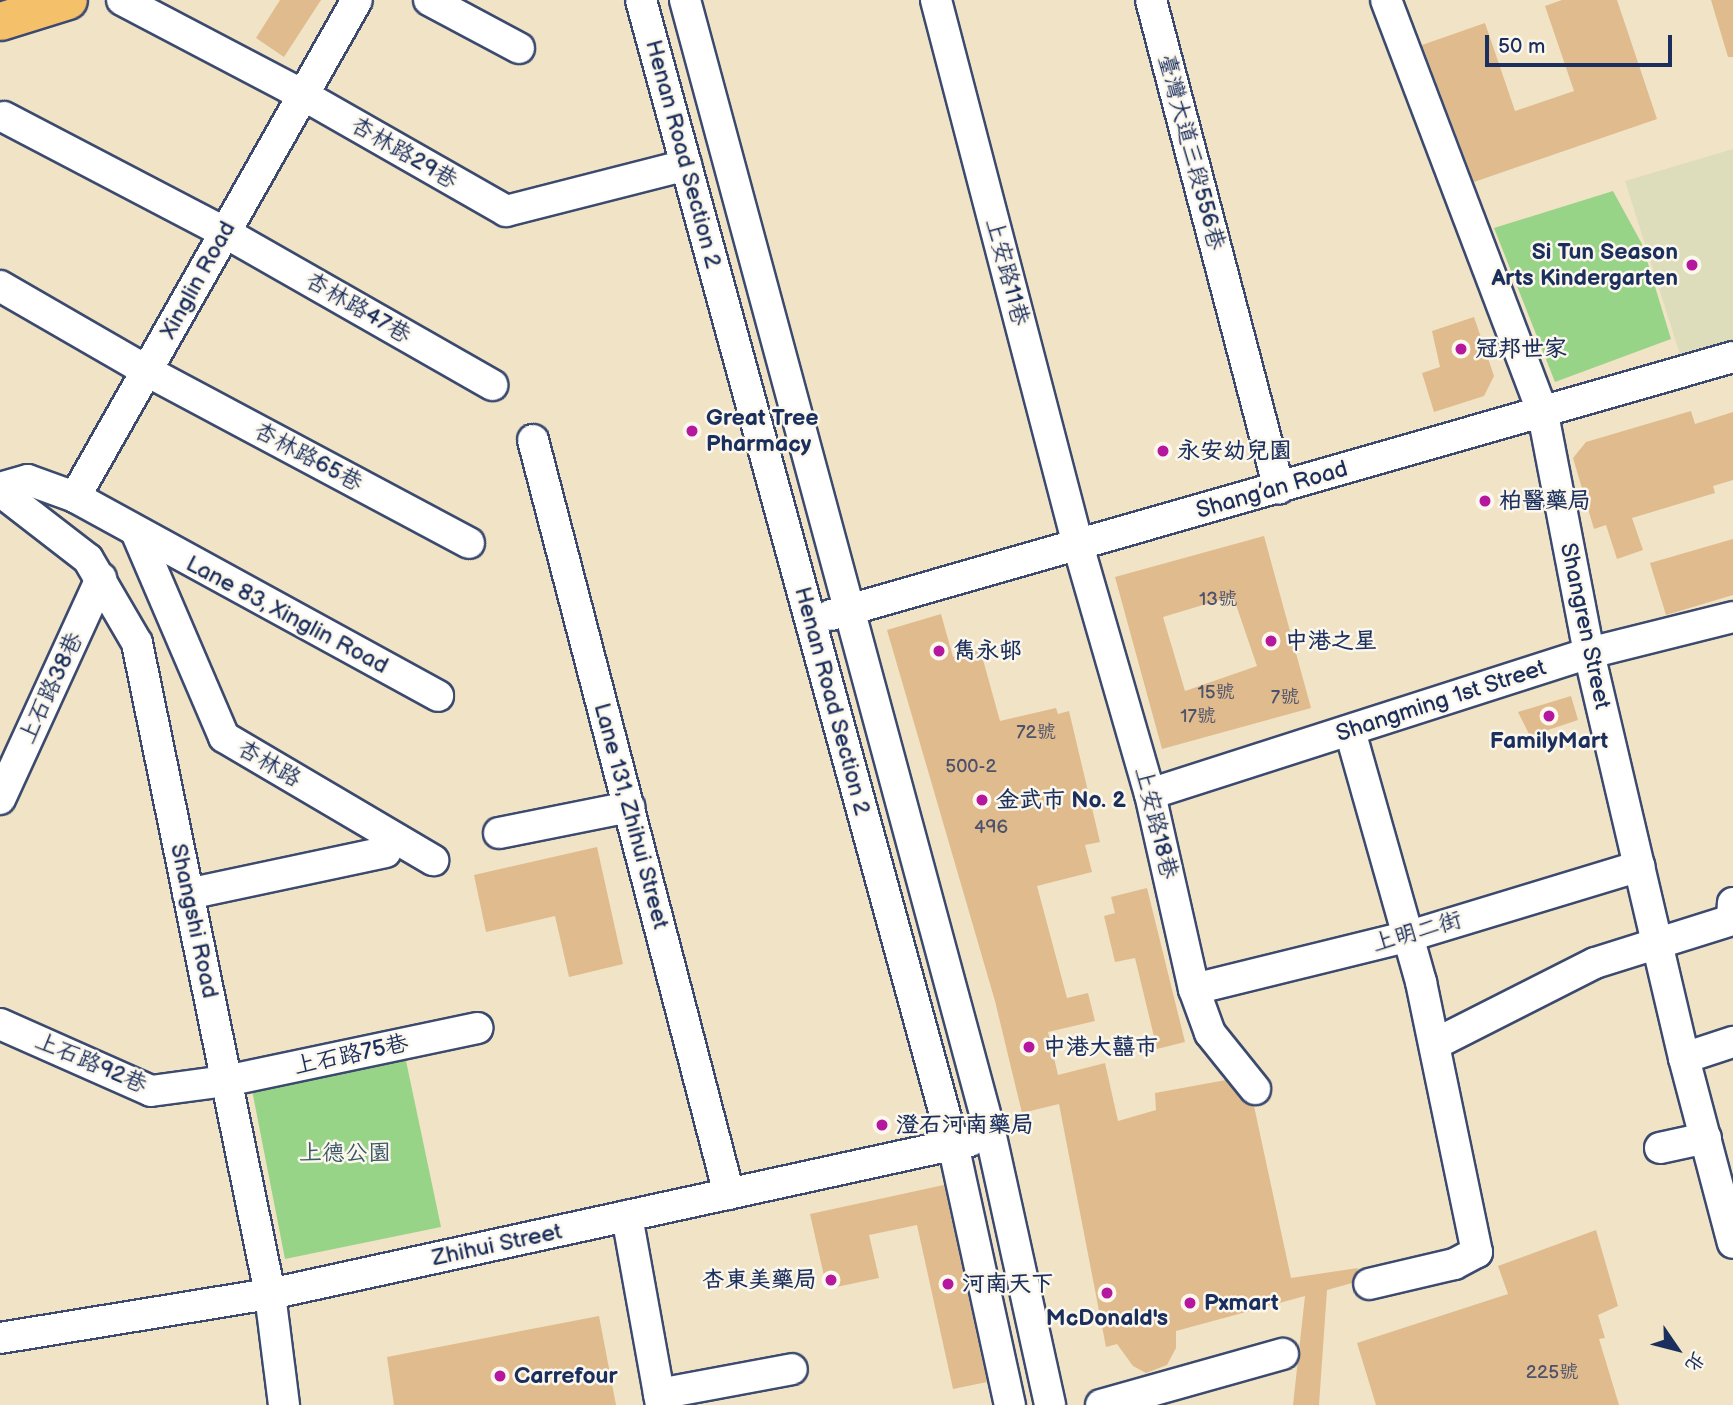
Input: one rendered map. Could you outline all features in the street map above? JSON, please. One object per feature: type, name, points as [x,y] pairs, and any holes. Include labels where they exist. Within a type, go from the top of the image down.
[{"type":"main road","points":[[0,21],[68,0]]},
{"type":"street","name":"杏林路29巷","points":[[122,0],[303,95],[506,211],[686,164]]},
{"type":"street","name":"Xinglin Road","points":[[75,497],[356,0]]},
{"type":"street","points":[[429,0],[519,48]]},
{"type":"street","name":"Henan Road Section 2","points":[[642,0],[953,1144],[1010,1405]]},
{"type":"street","name":"Henan Road Section 2","points":[[685,0],[991,1136],[1050,1405]]},
{"type":"street","name":"上安路11巷","points":[[936,0],[1078,545]]},
{"type":"street","name":"臺灣大道三段556巷","points":[[1151,0],[1279,489]]},
{"type":"street","name":"Shangren Street","points":[[1390,11],[1543,414],[1589,653],[1684,1058],[1732,1234]]},
{"type":"street","name":"杏林路47巷","points":[[4,117],[224,232],[492,385]]},
{"type":"street","name":"杏林路65巷","points":[[0,286],[147,371],[468,544]]},
{"type":"street","name":"Shang’an Road","points":[[810,621],[1543,414],[1733,357]]},
{"type":"street","name":"Lane 131, Zhihui Street","points":[[533,440],[729,1194]]},
{"type":"street","points":[[0,490],[28,480],[75,497],[136,534]]},
{"type":"street","name":"Shangshi Road","points":[[0,490],[88,559],[137,643],[270,1294],[284,1405]]},
{"type":"street","name":"Lane 83, Xinglin Road","points":[[136,534],[438,696]]},
{"type":"street","name":"杏林路","points":[[136,534],[224,737],[433,860]]},
{"type":"street","name":"上安路18巷","points":[[1078,545],[1150,794],[1194,989],[1210,1033],[1255,1089]]},
{"type":"street","name":"上石路38巷","points":[[0,799],[101,578]]},
{"type":"street","name":"Shangming 1st Street","points":[[1150,794],[1589,653],[1733,617]]},
{"type":"street","points":[[1350,731],[1384,844],[1435,1044],[1477,1252],[1454,1264],[1368,1284]]},
{"type":"street","points":[[499,833],[629,807]]},
{"type":"street","points":[[188,894],[386,852]]},
{"type":"street","name":"上明二街","points":[[1194,989],[1406,937],[1639,866]]},
{"type":"street","points":[[1435,1044],[1534,991],[1595,964],[1732,920],[1733,903]]},
{"type":"street","name":"上石路92巷","points":[[0,1024],[151,1091],[226,1081]]},
{"type":"street","name":"上石路75巷","points":[[226,1081],[477,1028]]},
{"type":"street","points":[[1684,1058],[1733,1042]]},
{"type":"street","name":"Zhihui Street","points":[[0,1338],[270,1294],[991,1136]]},
{"type":"street","points":[[1660,1148],[1706,1138]]},
{"type":"street","points":[[627,1216],[660,1399],[792,1369]]},
{"type":"street","points":[[1101,1405],[1283,1354]]},
{"type":"shaded area","name":"Si Tun Season Arts Kindergarten","points":[[1733,149],[1733,349],[1683,364],[1625,181]]},
{"type":"green space","points":[[1613,191],[1642,244],[1671,339],[1555,382],[1494,228]]},
{"type":"green space","name":"上德公園","points":[[405,1056],[441,1227],[285,1259],[252,1090]]},
{"type":"building","points":[[280,0],[321,0],[284,57],[256,38]]},
{"type":"building","points":[[1562,0],[1617,0],[1657,119],[1474,182],[1422,45],[1485,23],[1515,111],[1574,91],[1545,6]]},
{"type":"building","points":[[1711,0],[1733,0],[1733,57],[1728,57]]},
{"type":"building","name":"冠邦世家","points":[[1474,317],[1494,376],[1484,396],[1434,412],[1422,373],[1440,367],[1432,331]]},
{"type":"building","points":[[1691,411],[1695,424],[1733,412],[1733,480],[1713,486],[1715,493],[1632,518],[1643,550],[1617,559],[1606,525],[1594,529],[1573,458],[1586,442]]},
{"type":"building","name":"中港之星","points":[[1264,536],[1311,708],[1162,749],[1115,577]],"holes":[[[1233,596],[1257,666],[1185,691],[1163,617]]]},
{"type":"building","points":[[1733,539],[1733,595],[1666,615],[1650,563]]},
{"type":"building","points":[[941,614],[953,657],[980,649],[1000,721],[1056,708],[1058,714],[1069,711],[1100,842],[1085,845],[1092,872],[1037,886],[1067,998],[1088,993],[1095,1021],[1048,1032],[1058,1075],[1105,1063],[1118,1121],[1156,1110],[1155,1093],[1226,1080],[1242,1100],[1254,1106],[1291,1278],[1358,1268],[1352,1283],[1327,1290],[1319,1405],[1293,1405],[1305,1296],[1176,1331],[1176,1348],[1167,1365],[1146,1373],[1133,1366],[1117,1344],[1106,1347],[1059,1104],[1022,1113],[995,1001],[887,630]]},
{"type":"building","name":"FamilyMart","points":[[1571,696],[1578,720],[1530,736],[1518,712]]},
{"type":"building","points":[[597,847],[623,964],[569,977],[555,916],[486,932],[474,875]]},
{"type":"building","points":[[1147,888],[1185,1042],[1157,1049],[1135,958],[1115,962],[1104,916],[1115,913],[1111,897]]},
{"type":"building","name":"河南天下","points":[[944,1185],[987,1382],[953,1389],[917,1225],[869,1235],[879,1278],[827,1289],[810,1214]]},
{"type":"building","points":[[1596,1230],[1618,1306],[1598,1315],[1605,1338],[1599,1339],[1619,1405],[1376,1405],[1357,1343],[1508,1294],[1498,1266]]},
{"type":"building","name":"Carrefour","points":[[599,1316],[616,1405],[394,1405],[387,1357]]},
{"type":"place","name":"Si Tun Season Arts Kindergarten","points":[[1692,265]]},
{"type":"place","name":"冠邦世家","points":[[1461,349]]},
{"type":"place","name":"Great Tree Pharmacy","points":[[692,431]]},
{"type":"place","name":"永安幼兒園","points":[[1163,451]]},
{"type":"place","name":"柏醫藥局","points":[[1485,501]]},
{"type":"place","name":"中港之星","points":[[1271,641]]},
{"type":"place","name":"雋永邨","points":[[939,651]]},
{"type":"place","name":"FamilyMart","points":[[1549,716]]},
{"type":"place","name":"金武市 No. 2","points":[[982,800]]},
{"type":"place","name":"中港大囍市","points":[[1029,1047]]},
{"type":"place","name":"澄石河南藥局","points":[[882,1125]]},
{"type":"place","name":"杏東美藥局","points":[[831,1280]]},
{"type":"place","name":"河南天下","points":[[948,1284]]},
{"type":"place","name":"McDonald's","points":[[1107,1293]]},
{"type":"place","name":"Pxmart","points":[[1190,1303]]},
{"type":"place","name":"Carrefour","points":[[500,1376]]}]
